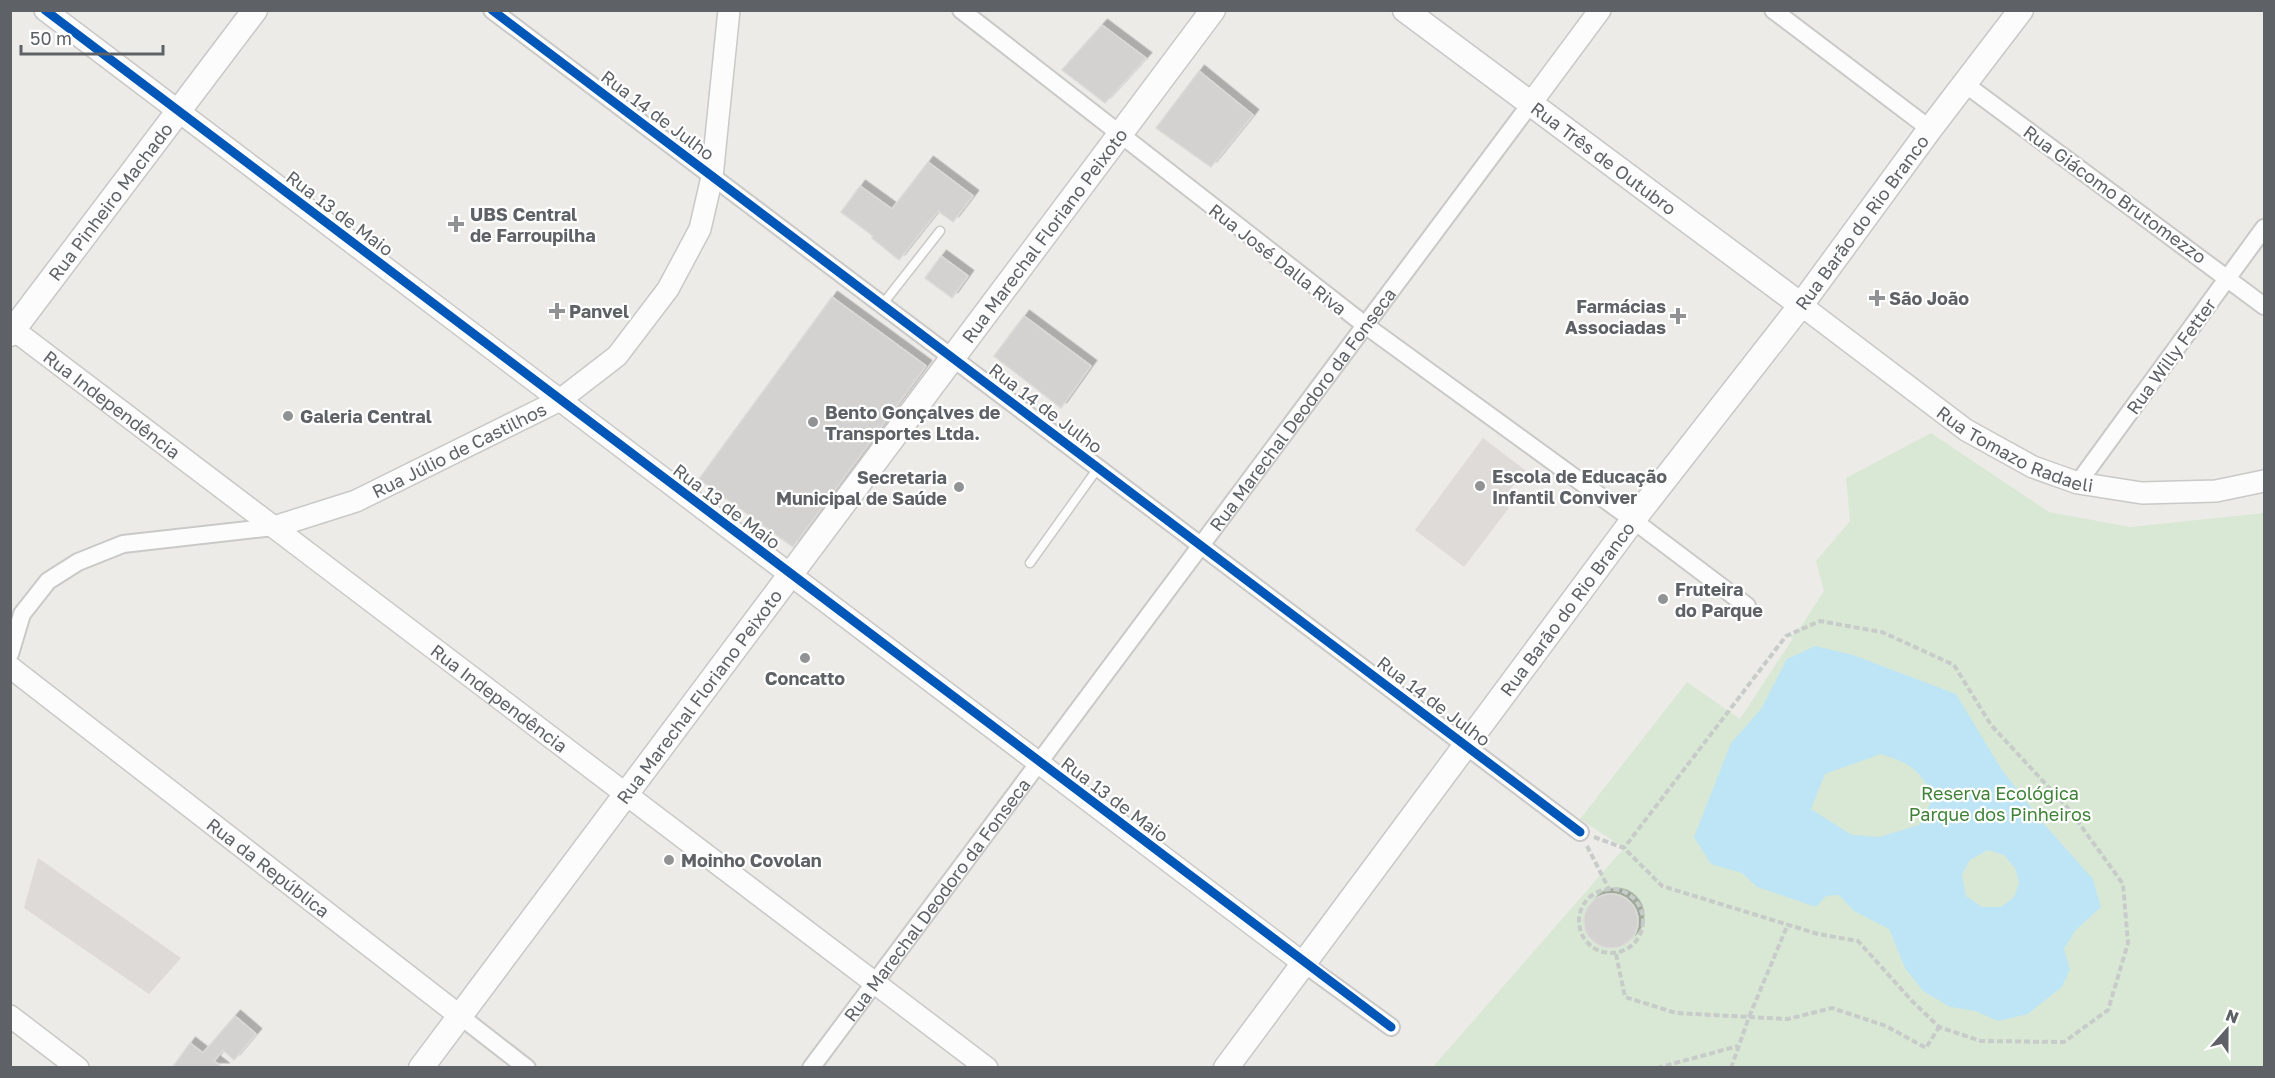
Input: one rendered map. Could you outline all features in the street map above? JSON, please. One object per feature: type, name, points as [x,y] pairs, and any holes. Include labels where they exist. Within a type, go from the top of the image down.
[{"type":"main road","name":"Rua Pinheiro Machado","points":[[12,330],[255,10]]},
{"type":"main road","name":"Rua Marechal Floriano Peixoto","points":[[421,1068],[1214,10]]},
{"type":"main road","name":"Rua Três de Outubro","points":[[1405,10],[1801,305]]},
{"type":"main road","name":"Rua Barão do Rio Branco","points":[[1226,1068],[1633,520],[1801,305],[1930,129],[2021,10]]},
{"type":"street","name":"Rua 13 de Maio","points":[[45,10],[1303,963],[1391,1027]]},
{"type":"street","name":"Rua 14 de Julho","points":[[492,10],[1580,832]]},
{"type":"street","name":"Rua Júlio de Castilhos","points":[[10,654],[22,614],[48,581],[78,562],[123,544],[274,526],[356,501],[560,400],[617,356],[668,289],[700,229],[712,177],[729,10]]},
{"type":"street","name":"Rua José Dalla Riva","points":[[961,10],[1119,136],[1365,326],[1633,520],[1747,606]]},
{"type":"street","name":"Rua Marechal Deodoro da Fonseca","points":[[811,1068],[1600,10]]},
{"type":"street","points":[[1773,10],[1930,129]]},
{"type":"street","name":"Rua Giácomo Brutomezzo","points":[[1965,84],[2265,306]]},
{"type":"street","name":"Rua Willy Fetter","points":[[2078,483],[2265,228]]},
{"type":"street","name":"Rua Tomazo Radaeli","points":[[1801,305],[1966,430],[2032,466],[2078,483],[2142,493],[2216,491],[2265,481]]},
{"type":"street","name":"Rua Independência","points":[[12,330],[274,526],[987,1068]]},
{"type":"street","name":"Rua da República","points":[[10,667],[527,1068]]},
{"type":"street","points":[[10,1016],[78,1068]]},
{"type":"lane","points":[[882,305],[940,231]]},
{"type":"lane","points":[[1030,563],[1098,468]]},
{"type":"path","points":[[1580,832],[1624,848],[1662,886],[1818,934],[1858,941],[1912,1001],[1939,1027],[1981,1041],[2064,1042],[2108,1010],[2128,943],[2123,884],[2068,808],[1991,725],[1954,665],[1882,632],[1872,630],[1820,621],[1786,636],[1624,848]]},
{"type":"path","points":[[1580,832],[1609,889]]},
{"type":"path","points":[[1617,887],[1637,899],[1644,921],[1636,943],[1616,954],[1593,950],[1579,932],[1579,908],[1594,891],[1617,887]]},
{"type":"path","points":[[1731,1068],[1749,1017],[1788,924]]},
{"type":"path","points":[[1616,954],[1625,997],[1676,1013],[1788,1019],[1832,1008],[1886,1026],[1926,1048],[1939,1027]]},
{"type":"path","points":[[1657,1068],[1738,1046]]},
{"type":"shaded area","name":"Escola de Educação Infantil Conviver","points":[[1483,438],[1525,470],[1501,502],[1509,508],[1464,567],[1415,530]]},
{"type":"shaded area","points":[[38,858],[181,958],[149,994],[24,908]]},
{"type":"green space","name":"Reserva Ecológica Parque dos Pinheiros","points":[[1931,433],[2049,512],[2130,527],[2264,513],[2264,1067],[1432,1068],[1624,848],[1580,819],[1687,682],[1740,719],[1793,638],[1786,636],[1796,634],[1824,591],[1816,561],[1850,521],[1846,478]]},
{"type":"water","points":[[1815,646],[1853,655],[1956,694],[2002,770],[2044,824],[2093,879],[2101,907],[2075,931],[2064,949],[2070,969],[2062,987],[2028,1014],[1998,1021],[1975,1011],[1950,1007],[1923,991],[1905,968],[1889,929],[1854,911],[1839,895],[1826,896],[1816,907],[1757,887],[1742,873],[1711,864],[1694,837],[1731,743],[1761,709],[1787,659]],"holes":[[[1881,754],[1912,768],[1923,779],[1934,796],[1919,825],[1879,837],[1852,835],[1811,809],[1825,774]],[[1988,850],[2004,855],[2015,868],[2019,883],[2014,897],[2001,907],[1982,907],[1966,896],[1962,875],[1970,860]]]},
{"type":"building","points":[[1102,25],[1146,58],[1105,103],[1062,70]]},
{"type":"building","points":[[1199,71],[1253,115],[1211,167],[1156,128]]},
{"type":"building","points":[[928,162],[973,196],[953,222],[938,211],[899,260],[872,238],[873,236],[841,212],[860,186],[892,209]]},
{"type":"building","points":[[941,256],[968,276],[952,298],[925,278]]},
{"type":"building","name":"Bento Gonçalves de Transportes Ltda.","points":[[832,297],[926,366],[793,547],[699,479]]},
{"type":"building","points":[[1024,316],[1091,366],[1061,408],[994,356]]},
{"type":"building","points":[[1611,894],[1621,896],[1630,902],[1636,911],[1638,921],[1636,931],[1630,940],[1621,946],[1611,948],[1601,946],[1592,940],[1586,931],[1584,921],[1586,911],[1592,902],[1601,896]]},
{"type":"building","points":[[235,1016],[256,1034],[234,1060],[223,1050],[214,1061],[223,1068],[172,1068],[190,1043],[203,1053]]},
{"type":"cycle path","points":[[45,10],[1391,1027]]},
{"type":"cycle path","points":[[492,10],[1580,832]]},
{"type":"place","name":"UBS Central de Farroupilha","points":[[456,224]]},
{"type":"place","name":"São João","points":[[1877,298]]},
{"type":"place","name":"Panvel","points":[[557,311]]},
{"type":"place","name":"Farmácias Associadas","points":[[1678,316]]},
{"type":"place","name":"Galeria Central","points":[[288,416]]},
{"type":"place","name":"Bento Gonçalves de Transportes Ltda.","points":[[813,422]]},
{"type":"place","name":"Escola de Educação Infantil Conviver","points":[[1480,486]]},
{"type":"place","name":"Secretaria Municipal de Saúde","points":[[959,487]]},
{"type":"place","name":"Fruteira do Parque","points":[[1663,599]]},
{"type":"place","name":"Concatto","points":[[805,658]]},
{"type":"place","name":"Moinho Covolan","points":[[669,860]]}]
